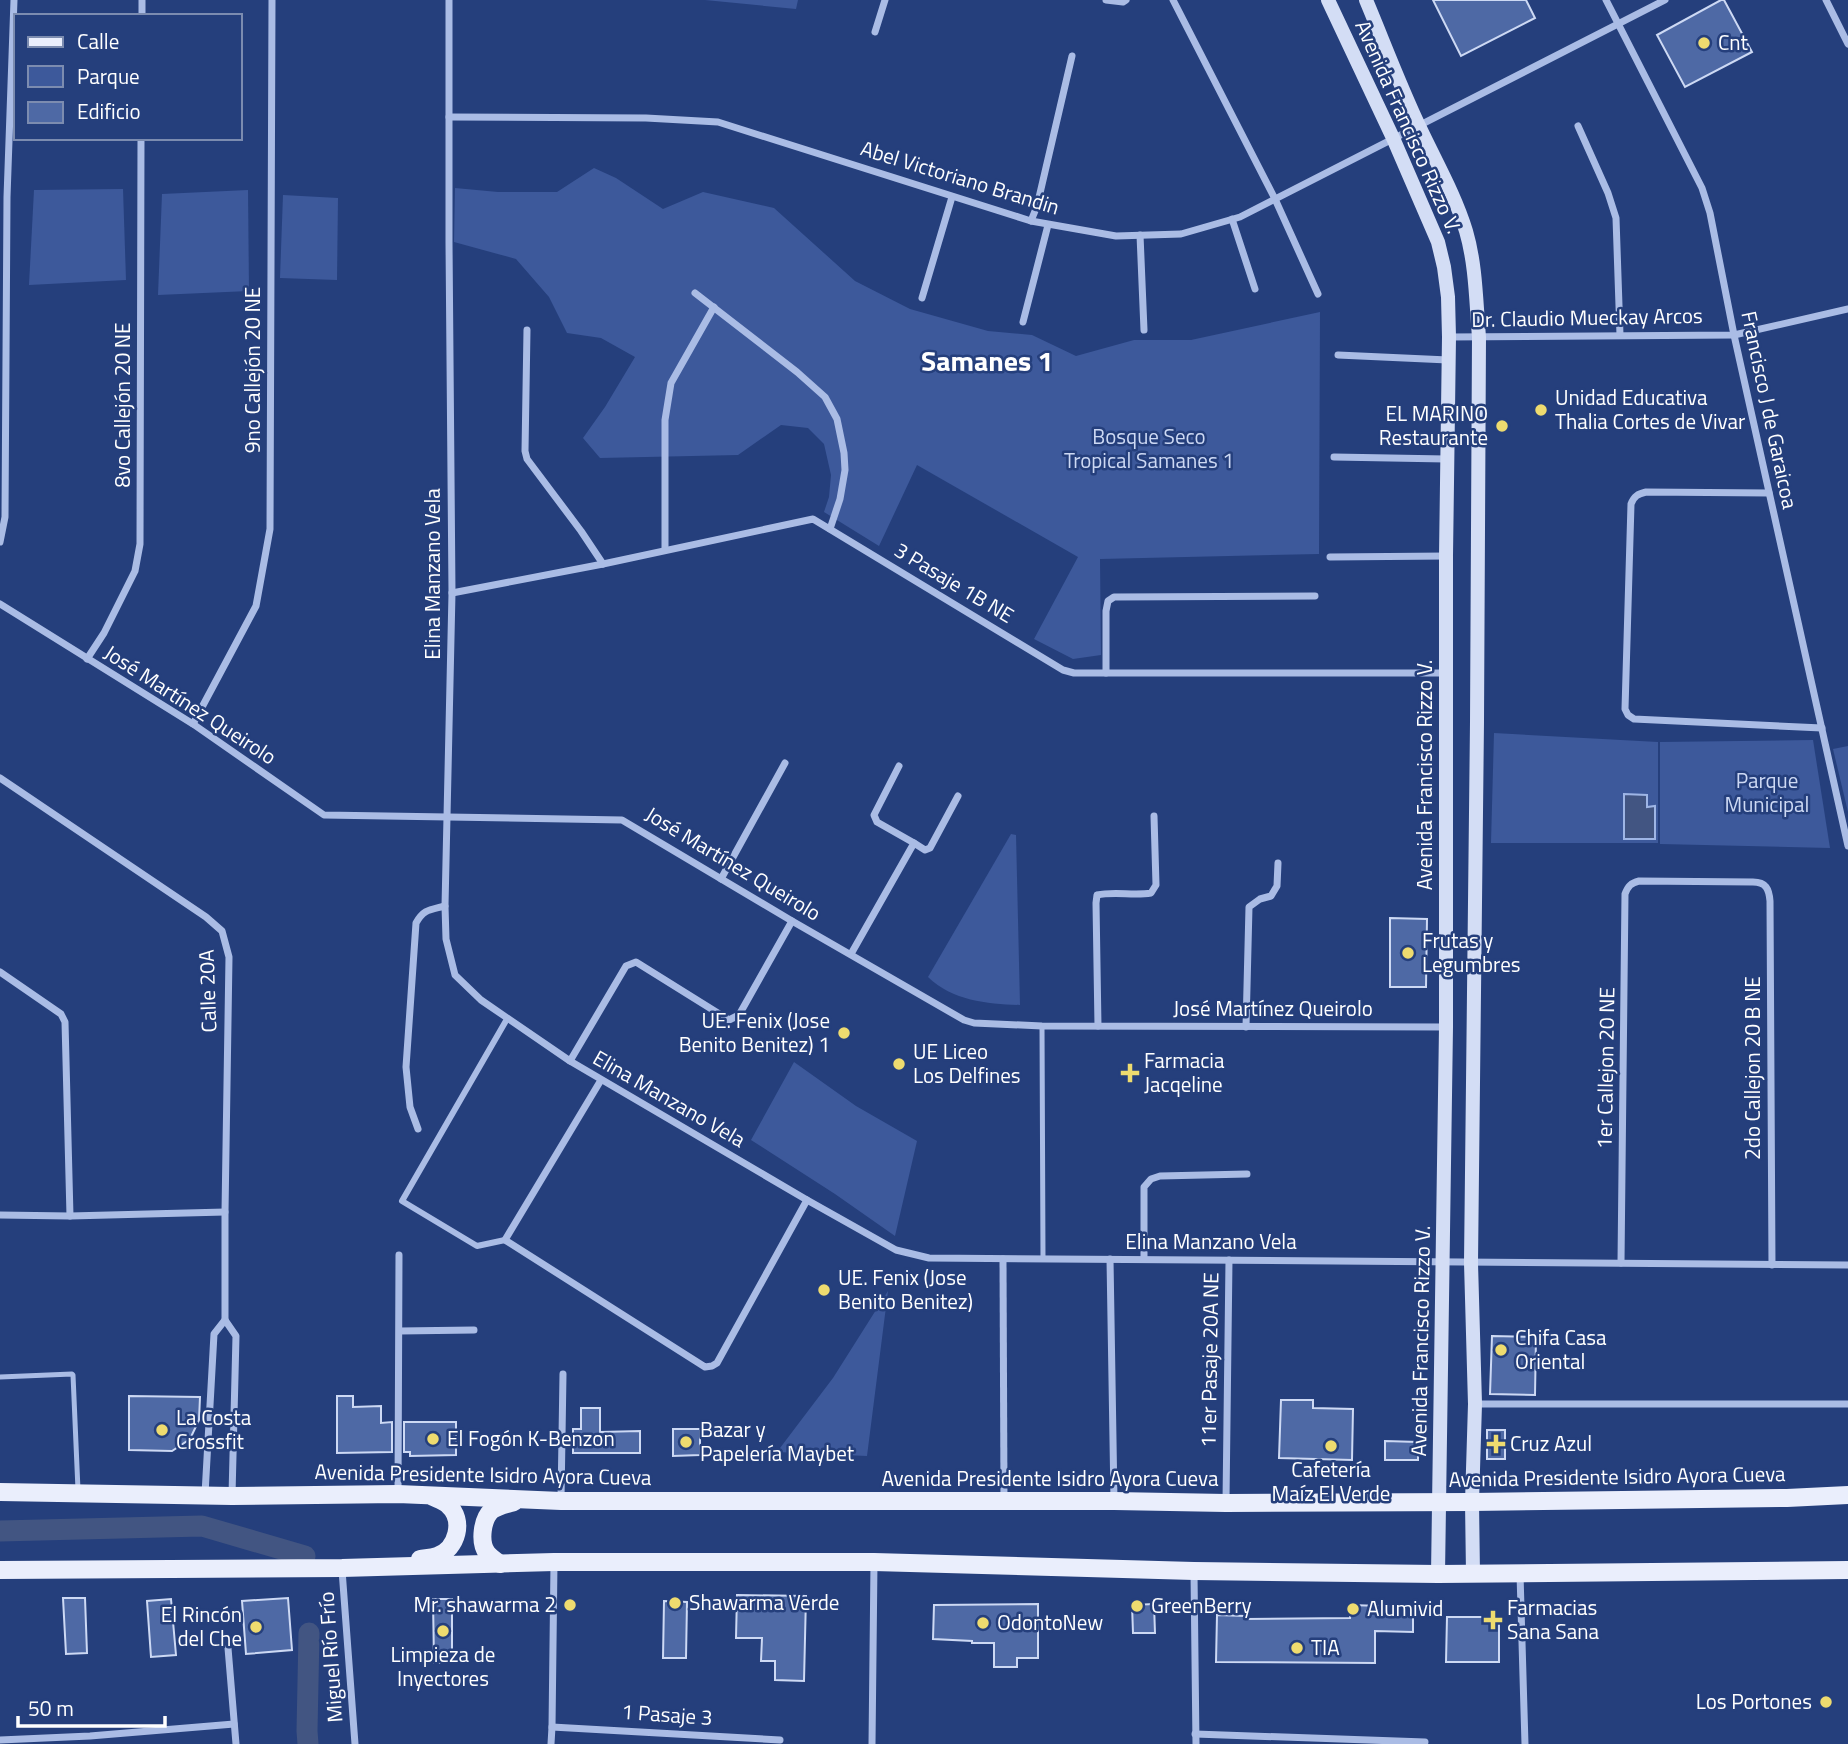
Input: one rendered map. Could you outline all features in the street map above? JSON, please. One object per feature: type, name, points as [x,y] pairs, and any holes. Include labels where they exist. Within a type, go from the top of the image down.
[{"type":"main road","name":"Avenida Francisco Rizzo V.","points":[[1328,0],[1438,242],[1447,287],[1446,1027],[1438,1574]]},
{"type":"main road","name":"Avenida Francisco Rizzo V.","points":[[1366,0],[1466,230],[1474,268],[1479,337],[1471,1263],[1475,1404],[1473,1574]]},
{"type":"main road","name":"Avenida Presidente Isidro Ayora Cueva","points":[[0,1492],[232,1496],[398,1494],[561,1501],[1226,1503],[1787,1498],[1848,1495]]},
{"type":"main road","points":[[375,1567],[437,1556],[450,1549],[455,1540],[455,1514],[447,1504],[429,1495]]},
{"type":"main road","points":[[500,1564],[487,1553],[483,1542],[486,1518],[501,1506],[524,1500]]},
{"type":"main road","points":[[0,1570],[342,1568],[554,1562],[874,1562],[1194,1571],[1438,1574],[1848,1570]]},
{"type":"street","points":[[0,542],[5,517],[7,197],[14,0]]},
{"type":"street","name":"9no Callejón 20 NE","points":[[193,724],[256,606],[270,529],[272,0]]},
{"type":"street","name":"Elina Manzano Vela","points":[[449,0],[452,593],[446,939],[455,975],[481,1000],[570,1062],[807,1200],[896,1250],[929,1258],[1848,1265]]},
{"type":"street","points":[[875,32],[886,0]]},
{"type":"street","points":[[1106,0],[1126,0]]},
{"type":"street","points":[[1173,0],[1275,198],[1318,294]]},
{"type":"street","name":"Francisco J de Garaicoa","points":[[1606,0],[1702,188],[1710,213],[1734,335],[1848,846]]},
{"type":"street","name":"Abel Victoriano Brandin","points":[[449,117],[646,118],[718,122],[1031,221],[1115,236],[1181,234],[1240,217],[1665,0]]},
{"type":"street","points":[[1826,0],[1848,44]]},
{"type":"street","points":[[1031,221],[1037,206],[1072,56]]},
{"type":"street","points":[[1578,126],[1608,193],[1616,218],[1620,335]]},
{"type":"street","name":"8vo Callejón 20 NE","points":[[87,659],[104,633],[135,571],[140,544],[141,140]]},
{"type":"street","points":[[922,298],[952,197]]},
{"type":"street","points":[[1232,219],[1255,289]]},
{"type":"street","points":[[1023,322],[1048,225]]},
{"type":"street","points":[[1140,235],[1144,330]]},
{"type":"street","points":[[695,293],[806,380],[824,397],[837,419],[845,470],[840,499],[830,529]]},
{"type":"street","points":[[665,550],[665,420],[671,383],[714,307]]},
{"type":"street","name":"Dr. Claudio Mueckay Arcos","points":[[1449,337],[1734,335],[1848,309]]},
{"type":"street","points":[[527,330],[527,459],[603,564]]},
{"type":"street","points":[[1338,355],[1448,360]]},
{"type":"street","points":[[1334,457],[1446,459]]},
{"type":"street","points":[[1769,493],[1646,492],[1639,493],[1634,498],[1631,504],[1625,709],[1634,719],[1822,729]]},
{"type":"street","name":"3 Pasaje 1B NE","points":[[452,593],[813,519],[1063,670],[1074,673],[1447,673]]},
{"type":"street","points":[[1330,557],[1446,556]]},
{"type":"street","points":[[1105,673],[1106,611],[1108,601],[1114,597],[1315,596]]},
{"type":"street","name":"José Martínez Queirolo","points":[[0,604],[193,724],[324,815],[622,820],[792,921],[964,1020],[974,1023],[1042,1026],[1446,1027]]},
{"type":"street","points":[[721,879],[785,764]]},
{"type":"street","points":[[900,766],[874,819],[925,850],[930,848],[958,796]]},
{"type":"street","name":"Calle 20A","points":[[0,778],[206,917],[222,931],[229,957],[225,1320],[236,1336],[232,1496]]},
{"type":"street","points":[[1098,1026],[1097,895],[1151,893],[1156,885],[1154,816]]},
{"type":"street","points":[[851,954],[914,843]]},
{"type":"street","points":[[1246,1027],[1250,907],[1260,899],[1271,896],[1277,886],[1278,863]]},
{"type":"street","name":"2do Callejon 20 B NE","points":[[1639,881],[1760,882],[1769,892],[1772,1265]]},
{"type":"street","name":"1er Callejon 20 NE","points":[[1620,1263],[1625,894],[1631,884],[1639,881]]},
{"type":"street","points":[[418,1129],[410,1107],[406,1068],[416,923],[425,911],[445,906]]},
{"type":"street","points":[[570,1062],[626,966],[636,962],[729,1020],[739,1015],[792,921]]},
{"type":"street","points":[[0,972],[61,1014],[65,1022],[69,1216]]},
{"type":"street","points":[[507,1018],[402,1201],[477,1246],[505,1240],[705,1367],[717,1363],[807,1200]]},
{"type":"street","points":[[505,1240],[601,1080]]},
{"type":"street","points":[[1144,1259],[1144,1187],[1151,1179],[1160,1176],[1247,1174]]},
{"type":"street","points":[[0,1215],[225,1212]]},
{"type":"street","points":[[398,1494],[399,1255]]},
{"type":"street","points":[[1003,1259],[1004,1501]]},
{"type":"street","points":[[1110,1259],[1114,1501]]},
{"type":"street","name":"11er Pasaje 20A NE","points":[[1226,1503],[1229,1260]]},
{"type":"street","name":"Calle 20A","points":[[205,1495],[214,1334],[225,1320]]},
{"type":"street","points":[[400,1331],[474,1330]]},
{"type":"street","points":[[561,1501],[562,1374]]},
{"type":"street","points":[[1475,1404],[1848,1404]]},
{"type":"street","points":[[551,1744],[554,1562]]},
{"type":"street","points":[[872,1744],[874,1562]]},
{"type":"street","name":"Miguel Río Frío","points":[[342,1568],[355,1744]]},
{"type":"street","points":[[1194,1571],[1196,1744]]},
{"type":"street","points":[[1520,1574],[1524,1744]]},
{"type":"street","points":[[228,1648],[236,1744]]},
{"type":"street","points":[[0,1741],[90,1740],[234,1724]]},
{"type":"street","name":"1 Pasaje 3","points":[[552,1727],[780,1740]]},
{"type":"street","points":[[1195,1734],[1425,1742]]},
{"type":"lane","points":[[1042,1026],[1044,1259]]},
{"type":"lane","points":[[0,1377],[74,1375],[78,1493]]},
{"type":"green space","points":[[705,0],[798,0],[796,9]]},
{"type":"green space","name":"Bosque Seco Tropical Samanes 1","points":[[594,168],[616,178],[663,209],[703,192],[774,208],[855,281],[910,309],[988,331],[1032,335],[1076,356],[1134,340],[1191,340],[1320,312],[1319,554],[1100,559],[1101,655],[1073,659],[1034,639],[1078,557],[917,465],[879,546],[824,512],[829,497],[831,475],[824,444],[808,428],[781,425],[738,455],[600,458],[583,438],[635,357],[601,338],[567,333],[549,297],[516,259],[454,242],[455,188],[498,192],[557,192]]},
{"type":"green space","points":[[123,189],[126,280],[29,285],[34,190]]},
{"type":"green space","points":[[248,190],[249,291],[158,295],[162,194]]},
{"type":"green space","points":[[283,195],[338,198],[337,280],[280,278]]},
{"type":"green space","points":[[1494,733],[1658,742],[1658,843],[1491,843]]},
{"type":"green space","name":"Parque Municipal","points":[[1813,740],[1830,848],[1660,844],[1660,742]]},
{"type":"green space","points":[[1848,746],[1848,812],[1833,749]]},
{"type":"green space","points":[[1011,834],[1016,835],[1020,1005],[971,1000],[948,991],[928,977]]},
{"type":"green space","points":[[794,1062],[856,1106],[917,1141],[895,1236],[751,1140]]},
{"type":"green space","points":[[888,1291],[867,1456],[777,1452],[833,1378]]},
{"type":"shaded area","points":[[1624,794],[1647,795],[1647,807],[1655,806],[1655,839],[1624,839]]},
{"type":"building","points":[[1433,0],[1526,0],[1535,18],[1461,56]]},
{"type":"building","name":"Cnt","points":[[1724,0],[1752,52],[1685,87],[1657,35]]},
{"type":"building","name":"Frutas y Legumbres","points":[[1390,918],[1427,919],[1426,987],[1390,987]]},
{"type":"building","points":[[1492,1336],[1536,1337],[1535,1395],[1490,1394]]},
{"type":"building","name":"La Costa Crossfit","points":[[129,1396],[200,1397],[199,1420],[190,1439],[172,1451],[129,1450]]},
{"type":"building","points":[[337,1396],[353,1396],[353,1407],[381,1406],[381,1423],[392,1422],[392,1452],[337,1453]]},
{"type":"building","points":[[1281,1400],[1313,1400],[1313,1408],[1353,1409],[1352,1460],[1279,1458]]},
{"type":"building","points":[[581,1408],[600,1408],[600,1432],[640,1431],[640,1453],[573,1453],[573,1429],[581,1429]]},
{"type":"building","name":"El Fogón K-Benzon","points":[[404,1422],[456,1422],[456,1455],[410,1456],[410,1452],[404,1452]]},
{"type":"building","name":"Bazar y Papelería Maybet","points":[[673,1429],[700,1429],[700,1455],[673,1456]]},
{"type":"building","name":"Cruz Azul","points":[[1487,1430],[1505,1430],[1505,1459],[1487,1459]]},
{"type":"building","points":[[1385,1441],[1418,1442],[1418,1460],[1385,1460]]},
{"type":"building","points":[[737,1595],[806,1596],[804,1681],[775,1680],[775,1661],[761,1661],[762,1638],[736,1638]]},
{"type":"building","points":[[63,1598],[85,1598],[87,1653],[66,1654]]},
{"type":"building","points":[[288,1598],[292,1650],[246,1654],[242,1601]]},
{"type":"building","points":[[171,1599],[176,1655],[151,1657],[147,1601]]},
{"type":"building","name":"Limpieza de Inyectores","points":[[433,1599],[452,1599],[452,1662],[434,1663]]},
{"type":"building","points":[[664,1601],[687,1602],[686,1658],[663,1658]]},
{"type":"building","points":[[1038,1604],[1038,1658],[1017,1658],[1017,1667],[994,1667],[994,1643],[933,1639],[934,1605]]},
{"type":"building","points":[[1154,1604],[1155,1633],[1133,1633],[1132,1605]]},
{"type":"building","points":[[1350,1605],[1413,1607],[1413,1632],[1375,1631],[1375,1663],[1216,1662],[1217,1615],[1245,1616],[1245,1619],[1350,1618]]},
{"type":"building","points":[[1447,1617],[1499,1617],[1499,1662],[1446,1662]]},
{"type":"waterway","points":[[0,1531],[202,1526],[305,1556]]},
{"type":"waterway","points":[[308,1744],[309,1633]]},
{"type":"place","name":"Cnt","points":[[1704,43]]},
{"type":"place","name":"Unidad Educativa Thalia Cortes de Vivar","points":[[1541,410]]},
{"type":"place","name":"EL MARINO Restaurante","points":[[1502,426]]},
{"type":"place","name":"Frutas y Legumbres","points":[[1408,953]]},
{"type":"place","name":"UE. Fenix (Jose Benito Benitez) 1","points":[[844,1033]]},
{"type":"place","name":"UE Liceo Los Delfines","points":[[899,1064]]},
{"type":"place","name":"Farmacia Jacqeline","points":[[1130,1073]]},
{"type":"place","name":"UE. Fenix (Jose Benito Benitez)","points":[[824,1290]]},
{"type":"place","name":"Chifa Casa Oriental","points":[[1501,1350]]},
{"type":"place","name":"La Costa Crossfit","points":[[162,1430]]},
{"type":"place","name":"El Fogón K-Benzon","points":[[433,1439]]},
{"type":"place","name":"Bazar y Papelería Maybet","points":[[686,1442]]},
{"type":"place","name":"Cruz Azul","points":[[1496,1444]]},
{"type":"place","name":"Cafetería Maíz El Verde","points":[[1331,1446]]},
{"type":"place","name":"Shawarma Verde","points":[[675,1603]]},
{"type":"place","name":"Mr. shawarma 2","points":[[570,1605]]},
{"type":"place","name":"GreenBerry","points":[[1137,1606]]},
{"type":"place","name":"Alumivid","points":[[1353,1609]]},
{"type":"place","name":"Farmacias Sana Sana","points":[[1493,1620]]},
{"type":"place","name":"OdontoNew","points":[[983,1623]]},
{"type":"place","name":"El Rincón del Che","points":[[256,1627]]},
{"type":"place","name":"Limpieza de Inyectores","points":[[443,1631]]},
{"type":"place","name":"TIA","points":[[1297,1648]]},
{"type":"place","name":"Los Portones","points":[[1826,1702]]},
{"type":"district","name":"Samanes 1","points":[[987,361]]}]
